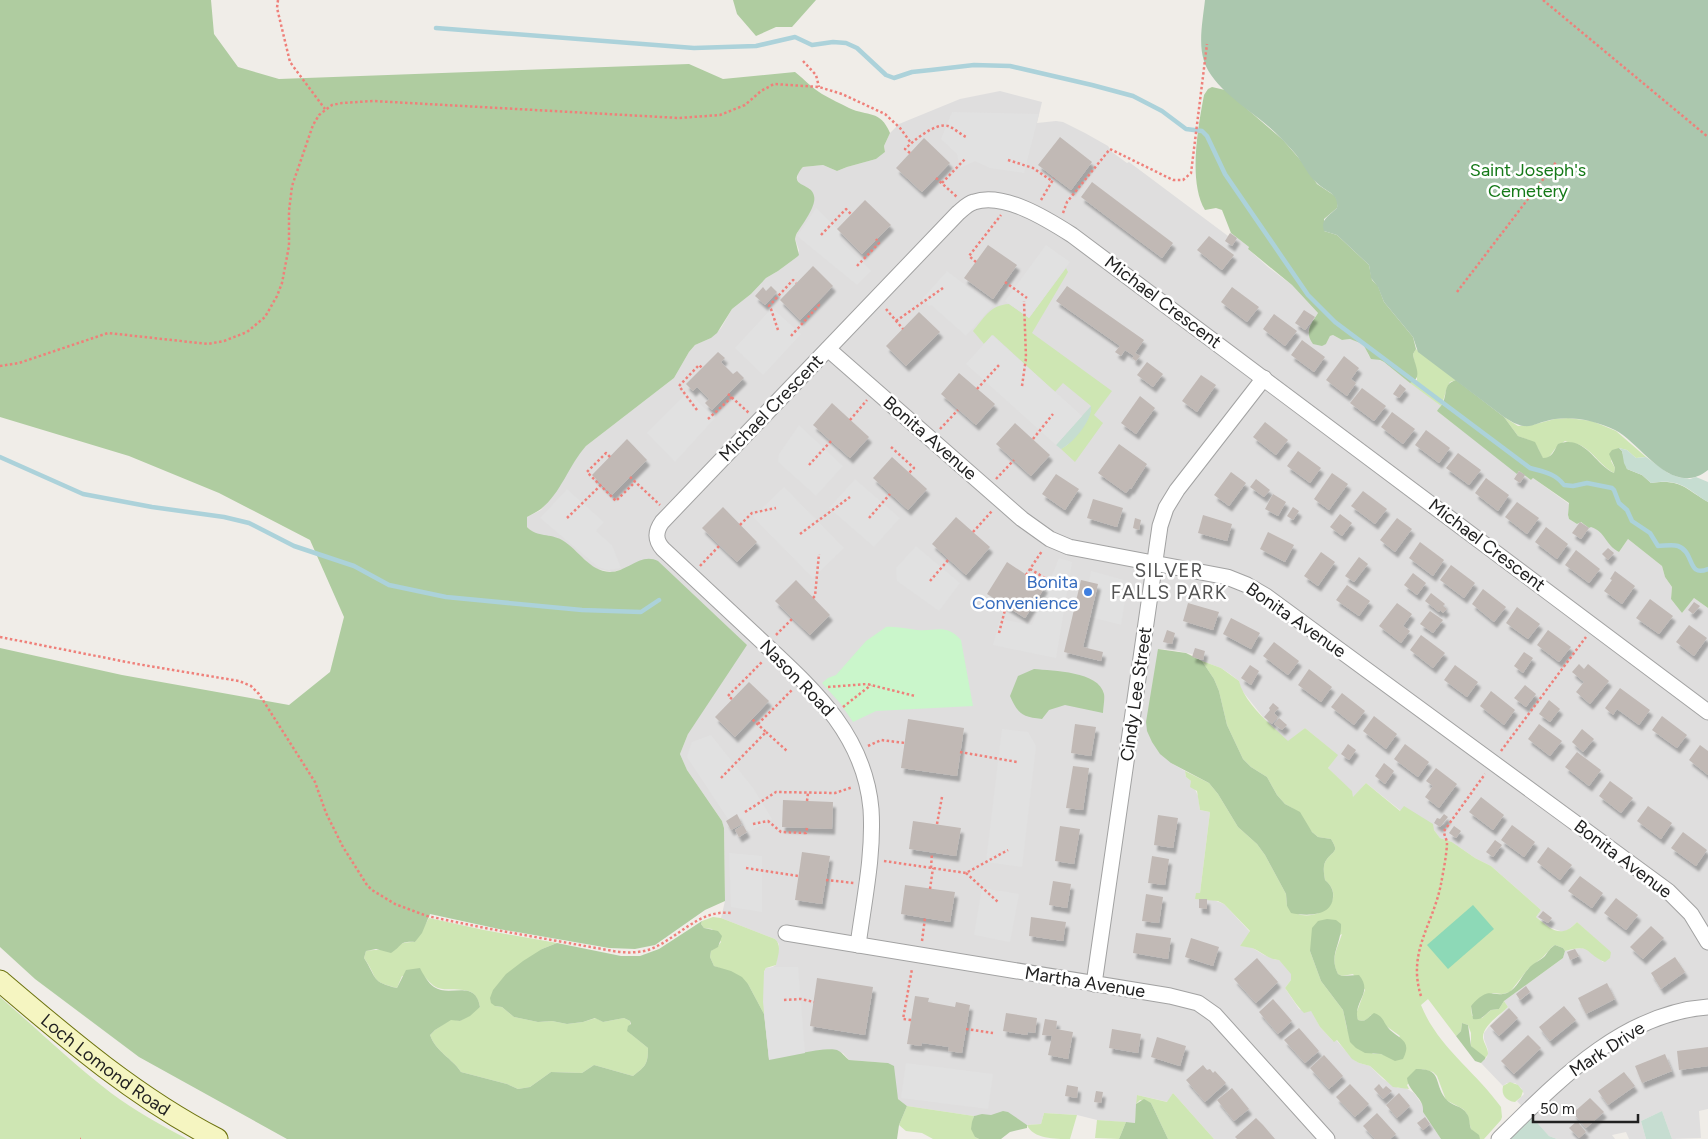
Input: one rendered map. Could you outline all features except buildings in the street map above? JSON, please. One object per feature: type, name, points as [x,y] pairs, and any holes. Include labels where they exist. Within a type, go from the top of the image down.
[{"type":"main road","name":"Loch Lomond Road","points":[[0,981],[116,1076],[168,1111],[218,1139]]},
{"type":"street","name":"Michael Crescent","points":[[656,535],[659,525],[669,514],[966,205],[973,202],[991,200],[1010,203],[1060,227],[1708,712]]},
{"type":"street","name":"Bonita Avenue","points":[[828,349],[1022,519],[1050,538],[1069,547],[1227,577],[1256,589],[1675,898],[1691,914],[1708,942]]},
{"type":"street","name":"Cindy Lee Street","points":[[1094,984],[1160,526],[1170,500],[1264,378]]},
{"type":"street","name":"Nason Road","points":[[656,535],[663,549],[807,684],[834,714],[856,752],[866,783],[872,827],[870,858],[858,945]]},
{"type":"street","name":"Martha Avenue","points":[[786,933],[1191,1001],[1203,1006],[1226,1026],[1327,1139]]},
{"type":"street","name":"Mark Drive","points":[[1499,1139],[1567,1074],[1614,1041],[1668,1014],[1708,1006]]},
{"type":"path","points":[[278,0],[277,8],[290,62],[325,109]]},
{"type":"path","points":[[1543,0],[1708,137]]},
{"type":"path","points":[[1060,227],[1066,202],[1110,149],[1173,180],[1183,180],[1191,173],[1207,44]]},
{"type":"path","points":[[803,61],[816,74],[819,87]]},
{"type":"path","points":[[0,366],[19,363],[108,333],[208,344],[234,337],[247,332],[255,326],[271,307],[282,283],[289,246],[289,211],[292,186],[313,125],[325,109],[342,103],[373,101],[679,118],[720,115],[745,105],[761,91],[774,84],[819,87],[842,94],[885,114],[900,128],[911,143]]},
{"type":"path","points":[[910,153],[905,149],[911,143],[926,132],[940,126],[946,126],[966,137]]},
{"type":"path","points":[[942,183],[965,159]]},
{"type":"path","points":[[1008,160],[1033,168],[1052,182]]},
{"type":"path","points":[[1458,292],[1557,161]]},
{"type":"path","points":[[936,178],[966,205]]},
{"type":"path","points":[[1033,213],[1054,178]]},
{"type":"path","points":[[976,262],[969,256],[1010,203]]},
{"type":"path","points":[[821,235],[846,209],[851,214]]},
{"type":"path","points":[[857,266],[879,243],[876,239]]},
{"type":"path","points":[[778,330],[771,309],[768,306],[793,280],[796,283]]},
{"type":"path","points":[[1005,282],[1025,299],[1026,358],[1022,386]]},
{"type":"path","points":[[896,321],[943,288]]},
{"type":"path","points":[[876,298],[903,329]]},
{"type":"path","points":[[791,336],[819,305],[817,303]]},
{"type":"path","points":[[697,410],[679,386],[699,365],[702,368]]},
{"type":"path","points":[[977,388],[999,365]]},
{"type":"path","points":[[850,420],[875,390]]},
{"type":"path","points":[[728,394],[758,421]]},
{"type":"path","points":[[708,419],[732,397]]},
{"type":"path","points":[[931,439],[958,410]]},
{"type":"path","points":[[1033,439],[1053,414]]},
{"type":"path","points":[[809,465],[831,441]]},
{"type":"path","points":[[891,447],[914,468],[909,473]]},
{"type":"path","points":[[610,457],[606,453],[587,472],[600,486],[616,501],[635,482]]},
{"type":"path","points":[[988,489],[1014,460]]},
{"type":"path","points":[[630,477],[669,514]]},
{"type":"path","points":[[567,518],[600,486]]},
{"type":"path","points":[[869,518],[890,494]]},
{"type":"path","points":[[800,534],[850,498]]},
{"type":"path","points":[[973,532],[1001,500]]},
{"type":"path","points":[[740,525],[752,513],[776,508]]},
{"type":"path","points":[[1026,574],[1050,538]]},
{"type":"path","points":[[691,576],[720,545]]},
{"type":"path","points":[[813,598],[815,596],[819,554]]},
{"type":"path","points":[[930,581],[949,559]]},
{"type":"path","points":[[1030,569],[1058,586]]},
{"type":"path","points":[[999,633],[1006,606]]},
{"type":"path","points":[[732,699],[728,696],[769,649],[792,618]]},
{"type":"path","points":[[1421,996],[1417,978],[1417,959],[1420,943],[1441,883],[1447,841],[1444,831],[1594,626]]},
{"type":"path","points":[[0,637],[239,682],[250,686],[259,694],[310,774],[335,832],[367,885],[395,904],[413,912],[484,928],[613,952],[641,952],[656,946],[708,915],[718,912],[731,913]]},
{"type":"path","points":[[758,724],[807,684],[864,684],[915,696]]},
{"type":"path","points":[[834,714],[872,685]]},
{"type":"path","points":[[752,719],[787,752]]},
{"type":"path","points":[[721,778],[766,732]]},
{"type":"path","points":[[856,752],[880,740],[904,744]]},
{"type":"path","points":[[960,752],[1017,762]]},
{"type":"path","points":[[745,812],[776,792],[835,793],[866,783]]},
{"type":"path","points":[[807,802],[808,793]]},
{"type":"path","points":[[937,824],[942,797]]},
{"type":"path","points":[[753,824],[768,821],[781,832],[806,833],[806,828]]},
{"type":"path","points":[[966,873],[1008,850]]},
{"type":"path","points":[[930,888],[932,853]]},
{"type":"path","points":[[870,858],[966,873],[998,902]]},
{"type":"path","points":[[746,868],[798,876]]},
{"type":"path","points":[[826,880],[866,885]]},
{"type":"path","points":[[911,1020],[903,1019],[926,918]]},
{"type":"path","points":[[784,1000],[801,999],[814,1002]]},
{"type":"path","points":[[966,1029],[993,1033]]},
{"type":"shaded area","points":[[1000,91],[1042,102],[1037,123],[1063,122],[1108,146],[1112,152],[1127,163],[1129,162],[1228,236],[1231,233],[1249,247],[1248,249],[1268,267],[1292,285],[1318,313],[1308,332],[1326,344],[1330,336],[1333,335],[1342,340],[1350,339],[1363,343],[1369,356],[1384,362],[1441,406],[1437,411],[1517,473],[1519,471],[1531,480],[1533,478],[1569,504],[1569,519],[1577,524],[1580,522],[1601,530],[1619,552],[1628,539],[1662,566],[1665,577],[1672,587],[1671,599],[1682,613],[1694,598],[1708,608],[1708,1109],[1699,1111],[1701,1138],[1672,1139],[1662,1111],[1641,1121],[1646,1139],[1629,1139],[1626,1132],[1612,1135],[1615,1139],[1557,1139],[1549,1136],[1517,1101],[1524,1094],[1521,1088],[1515,1083],[1507,1083],[1503,1086],[1481,1063],[1487,1057],[1488,1050],[1484,1033],[1508,1007],[1504,1001],[1563,958],[1565,951],[1581,948],[1587,949],[1603,962],[1611,952],[1577,922],[1563,932],[1549,927],[1536,917],[1541,910],[1491,866],[1475,858],[1452,842],[1440,838],[1434,830],[1401,811],[1366,783],[1353,798],[1351,791],[1328,768],[1337,755],[1305,728],[1288,742],[1263,717],[1240,688],[1239,681],[1221,668],[1202,661],[1192,654],[1173,650],[1158,649],[1171,763],[1185,771],[1186,777],[1191,781],[1198,796],[1200,810],[1210,812],[1200,893],[1195,899],[1211,899],[1224,904],[1250,932],[1240,946],[1251,947],[1264,955],[1279,960],[1291,973],[1291,980],[1285,988],[1299,1009],[1307,1012],[1311,1010],[1320,1027],[1333,1041],[1336,1040],[1353,1059],[1370,1066],[1383,1079],[1398,1088],[1404,1087],[1414,1093],[1424,1107],[1423,1112],[1441,1139],[1214,1139],[1173,1093],[1168,1102],[1137,1095],[1135,1123],[1097,1120],[1077,1115],[1044,1113],[1041,1124],[1027,1125],[1008,1113],[974,1116],[907,1106],[898,1099],[888,1063],[849,1060],[843,1053],[828,1049],[769,1060],[764,1014],[764,972],[776,965],[779,944],[775,939],[721,918],[725,901],[724,828],[722,821],[687,770],[680,754],[688,734],[623,569],[612,572],[597,569],[570,546],[533,533],[527,527],[527,517],[541,510],[586,446],[674,378],[695,345],[711,338],[721,328],[732,309],[751,294],[766,278],[797,257],[799,250],[795,239],[796,235],[810,211],[810,189],[800,184],[797,180],[798,173],[803,167],[823,165],[837,171],[876,159],[885,152],[884,146],[890,133],[899,124],[960,99]]},
{"type":"shaded area","points":[[952,112],[1039,114],[1024,173],[990,168],[975,161],[960,168],[957,154],[941,139]]},
{"type":"shaded area","points":[[816,208],[840,232],[839,236],[842,242],[871,271],[857,285],[797,236]]},
{"type":"shaded area","points":[[1046,245],[1070,262],[1029,318],[1005,301]]},
{"type":"shaded area","points":[[947,271],[993,306],[966,336],[922,299]]},
{"type":"shaded area","points":[[772,308],[801,334],[763,375],[735,348]]},
{"type":"shaded area","points":[[992,335],[1082,416],[1056,445],[966,364]]},
{"type":"shaded area","points":[[688,392],[715,418],[675,462],[647,433]]},
{"type":"shaded area","points":[[799,425],[843,466],[816,496],[778,462],[779,454]]},
{"type":"shaded area","points":[[855,479],[900,518],[874,547],[829,508]]},
{"type":"shaded area","points":[[784,487],[844,548],[813,578],[753,517]]},
{"type":"shaded area","points":[[567,489],[604,522],[596,531],[612,545],[621,568],[608,570],[598,567],[540,518]]},
{"type":"shaded area","points":[[916,546],[960,583],[939,611],[897,581],[896,568]]},
{"type":"shaded area","points":[[1059,558],[1072,562],[1056,658],[993,645],[1000,619],[1032,625]]},
{"type":"shaded area","points":[[1091,571],[1128,581],[1121,625],[1090,617],[1089,582]]},
{"type":"shaded area","points":[[1002,729],[1028,732],[1036,746],[1022,867],[986,862]]},
{"type":"shaded area","points":[[711,735],[753,788],[772,819],[740,837],[687,757],[692,742]]},
{"type":"shaded area","points":[[729,853],[762,856],[762,912],[731,907]]},
{"type":"shaded area","points":[[982,888],[1019,894],[1010,942],[974,935]]},
{"type":"shaded area","points":[[798,967],[805,1053],[769,1060],[763,1002],[764,972],[766,968]]},
{"type":"shaded area","points":[[906,1063],[993,1074],[988,1109],[901,1098]]},
{"type":"green space","points":[[0,0],[211,0],[214,34],[238,67],[279,79],[689,64],[723,79],[795,72],[822,94],[856,111],[878,117],[886,125],[890,133],[884,146],[885,152],[876,159],[837,171],[823,165],[803,167],[798,174],[798,182],[812,192],[814,200],[811,210],[796,235],[795,239],[799,255],[766,278],[751,294],[732,309],[717,333],[711,338],[695,345],[674,378],[586,446],[554,495],[539,510],[527,517],[527,527],[535,533],[562,540],[590,564],[603,571],[616,571],[646,559],[658,561],[747,645],[688,734],[680,754],[687,770],[722,821],[724,828],[725,901],[705,910],[655,945],[635,949],[609,948],[499,929],[430,914],[422,933],[415,942],[403,943],[391,953],[376,949],[366,951],[364,958],[376,978],[389,986],[397,988],[406,970],[420,968],[428,981],[440,990],[461,990],[473,993],[480,1007],[470,1016],[460,1021],[451,1020],[430,1035],[436,1046],[461,1072],[507,1084],[518,1089],[530,1087],[551,1072],[582,1073],[594,1065],[633,1076],[645,1064],[648,1048],[627,1031],[628,1026],[631,1024],[630,1021],[624,1018],[603,1022],[595,1018],[567,1024],[552,1021],[538,1022],[514,1017],[502,1007],[491,1003],[490,998],[493,990],[506,974],[542,949],[557,943],[621,956],[640,956],[659,949],[702,921],[701,924],[704,928],[718,931],[722,936],[718,947],[711,951],[710,957],[714,966],[731,971],[742,977],[748,984],[764,1014],[769,1059],[832,1049],[839,1051],[849,1060],[888,1063],[894,1066],[898,1099],[907,1106],[899,1125],[897,1139],[287,1139],[139,1057],[35,979],[0,947],[0,648],[122,675],[289,705],[330,672],[344,617],[310,540],[219,493],[129,456],[0,417]]},
{"type":"green space","points":[[733,0],[816,0],[792,27],[776,27],[756,36],[737,14]]},
{"type":"green space","name":"Saint Joseph's Cemetery","points":[[1205,0],[1708,0],[1708,470],[1695,477],[1682,478],[1670,474],[1615,430],[1593,422],[1562,418],[1530,426],[1519,425],[1504,417],[1418,352],[1413,337],[1384,302],[1378,287],[1371,278],[1369,265],[1337,235],[1324,231],[1324,221],[1337,208],[1334,196],[1313,180],[1296,154],[1280,137],[1222,88],[1208,71],[1201,47]]},
{"type":"green space","points":[[1212,87],[1225,90],[1283,140],[1303,163],[1317,184],[1335,196],[1338,202],[1337,208],[1324,219],[1324,231],[1337,235],[1369,265],[1372,280],[1378,286],[1384,302],[1413,337],[1416,349],[1413,354],[1417,370],[1417,378],[1414,381],[1410,383],[1384,362],[1371,359],[1363,344],[1350,339],[1342,340],[1333,335],[1322,346],[1313,344],[1310,340],[1309,332],[1311,324],[1318,313],[1292,285],[1231,233],[1222,210],[1216,208],[1205,210],[1197,185],[1196,154],[1204,95]]},
{"type":"green space","points":[[1066,268],[1068,272],[1032,333],[1112,391],[1094,415],[1103,423],[1075,462],[1061,449],[1078,432],[1091,411],[1091,406],[1063,383],[1055,392],[993,335],[984,344],[973,331],[988,313],[1002,305],[1009,304],[1029,318]]},
{"type":"green space","points":[[1416,349],[1456,380],[1450,382],[1441,406],[1410,383],[1417,380],[1413,354]]},
{"type":"green space","points":[[1456,380],[1504,417],[1518,436],[1535,442],[1543,458],[1551,455],[1558,444],[1575,443],[1589,451],[1607,469],[1614,473],[1615,468],[1609,454],[1612,450],[1619,448],[1622,451],[1627,469],[1642,475],[1651,483],[1669,482],[1682,486],[1708,502],[1708,608],[1694,598],[1682,613],[1671,599],[1672,587],[1665,577],[1662,566],[1628,539],[1619,552],[1596,529],[1589,528],[1581,522],[1577,524],[1569,519],[1569,503],[1533,478],[1531,480],[1519,471],[1517,474],[1437,411],[1449,384]]},
{"type":"green space","points":[[1091,406],[1089,418],[1081,431],[1061,449],[1056,445]]},
{"type":"green space","points":[[1504,417],[1518,426],[1568,418],[1592,421],[1616,431],[1646,457],[1636,458],[1627,450],[1619,448],[1611,461],[1615,468],[1614,473],[1582,446],[1565,441],[1549,457],[1543,459],[1538,448],[1529,440],[1518,436]]},
{"type":"green space","points":[[1619,448],[1627,450],[1636,458],[1646,457],[1668,473],[1678,477],[1690,479],[1696,477],[1708,482],[1708,502],[1682,485],[1669,482],[1651,483],[1642,475],[1627,469],[1622,451]]},
{"type":"green space","points":[[886,627],[917,630],[940,629],[956,635],[961,640],[973,706],[876,711],[853,722],[840,703],[822,683],[836,675],[866,641]]},
{"type":"green space","points":[[1158,649],[1186,653],[1202,661],[1214,679],[1219,691],[1227,725],[1243,759],[1251,767],[1267,777],[1277,795],[1285,804],[1300,812],[1312,832],[1318,837],[1331,839],[1335,849],[1325,861],[1324,869],[1325,880],[1331,887],[1333,897],[1332,904],[1323,912],[1311,915],[1291,913],[1287,906],[1286,894],[1265,855],[1257,844],[1238,827],[1218,794],[1209,783],[1171,763],[1160,754],[1152,742],[1147,731],[1146,722]]},
{"type":"green space","points":[[1202,661],[1221,668],[1239,681],[1252,706],[1288,741],[1305,728],[1338,755],[1328,768],[1352,791],[1353,797],[1366,783],[1400,811],[1404,806],[1433,824],[1434,830],[1440,838],[1452,842],[1475,858],[1491,866],[1541,910],[1536,917],[1547,926],[1556,931],[1561,931],[1566,930],[1577,922],[1611,952],[1610,958],[1605,962],[1588,950],[1580,948],[1565,951],[1563,948],[1555,945],[1528,969],[1510,992],[1502,994],[1493,993],[1471,1006],[1472,1016],[1482,1018],[1491,1010],[1499,1009],[1504,1001],[1508,1007],[1485,1029],[1483,1038],[1488,1054],[1485,1059],[1471,1046],[1471,1033],[1468,1025],[1462,1023],[1461,1031],[1456,1036],[1428,999],[1421,1005],[1428,1020],[1447,1046],[1501,1107],[1501,1120],[1484,1139],[1480,1139],[1471,1129],[1467,1114],[1463,1109],[1446,1100],[1437,1076],[1433,1072],[1422,1069],[1407,1085],[1409,1089],[1393,1087],[1370,1066],[1352,1059],[1337,1040],[1334,1042],[1320,1027],[1311,1011],[1304,1013],[1296,1004],[1285,988],[1291,980],[1291,974],[1279,960],[1272,959],[1252,948],[1240,946],[1250,931],[1224,904],[1218,901],[1195,899],[1196,893],[1200,893],[1210,812],[1200,810],[1197,791],[1190,787],[1191,781],[1186,777],[1185,771],[1209,783],[1238,827],[1257,844],[1286,894],[1287,906],[1295,913],[1301,915],[1317,914],[1329,906],[1333,894],[1331,887],[1325,880],[1324,864],[1335,850],[1335,846],[1331,839],[1318,837],[1312,832],[1292,808],[1285,804],[1277,795],[1267,777],[1251,767],[1243,759],[1227,725],[1219,691],[1214,679]],"holes":[[[1342,934],[1334,959],[1338,974],[1342,976],[1353,974],[1365,990],[1356,1014],[1358,1020],[1365,1020],[1371,1015],[1400,1036],[1387,1056],[1373,1054],[1347,1029],[1343,1010],[1321,981],[1310,951]]]},
{"type":"green space","points":[[1034,669],[1074,674],[1094,681],[1100,686],[1104,694],[1103,713],[1065,705],[1049,710],[1042,719],[1025,716],[1018,711],[1010,696],[1018,676]]},
{"type":"green space","points":[[1473,905],[1494,929],[1448,969],[1427,945]]},
{"type":"green space","points":[[713,917],[721,918],[777,941],[779,951],[776,965],[766,968],[764,972],[764,1014],[748,984],[714,966],[710,957],[711,951],[721,942],[712,929],[704,928],[701,924],[702,921]]},
{"type":"green space","points":[[429,918],[557,943],[542,949],[495,1006],[502,1007],[514,1017],[538,1022],[552,1021],[567,1024],[596,1018],[603,1022],[624,1018],[630,1021],[631,1034],[648,1048],[647,1058],[641,1070],[633,1076],[594,1065],[582,1073],[551,1072],[530,1087],[518,1089],[507,1084],[461,1072],[436,1046],[430,1035],[451,1019],[460,1021],[480,1007],[478,999],[474,994],[464,990],[438,988],[423,975],[402,976],[397,988],[388,986],[378,981],[364,958],[366,951],[395,950],[404,943],[415,942]]},
{"type":"green space","points":[[1336,920],[1341,924],[1340,938],[1334,961],[1338,974],[1342,976],[1359,975],[1363,981],[1364,992],[1358,1008],[1358,1020],[1365,1020],[1374,1013],[1380,1016],[1390,1030],[1406,1045],[1403,1059],[1395,1061],[1381,1054],[1365,1053],[1350,1042],[1343,1010],[1321,981],[1310,951],[1312,928],[1318,921]]},
{"type":"green space","points":[[1555,945],[1563,948],[1565,951],[1563,958],[1504,1001],[1499,1009],[1491,1010],[1479,1019],[1473,1019],[1471,1006],[1478,999],[1483,995],[1491,993],[1503,994],[1512,990],[1526,971],[1543,958]]},
{"type":"green space","points":[[0,997],[68,1058],[111,1093],[139,1112],[187,1139],[0,1139]]},
{"type":"green space","points":[[1462,1023],[1468,1025],[1471,1046],[1485,1057],[1481,1063],[1475,1061],[1456,1036],[1461,1031]]},
{"type":"green space","points":[[1416,1069],[1424,1069],[1434,1074],[1447,1101],[1465,1111],[1469,1117],[1471,1129],[1479,1135],[1480,1139],[1441,1139],[1423,1112],[1419,1099],[1408,1083],[1407,1078]]},
{"type":"green space","points":[[1510,1082],[1518,1085],[1523,1091],[1521,1097],[1515,1102],[1507,1099],[1503,1092],[1503,1086]]},
{"type":"green space","points":[[1173,1093],[1214,1139],[1168,1139],[1151,1103],[1140,1100],[1136,1104],[1137,1095],[1167,1102]]},
{"type":"green space","points":[[1144,1099],[1151,1103],[1168,1139],[1119,1139],[1126,1122],[1135,1123],[1136,1104]]},
{"type":"green space","points":[[907,1106],[974,1116],[975,1137],[979,1139],[933,1139],[922,1133],[906,1131],[899,1125]]},
{"type":"green space","points":[[1003,1111],[1008,1112],[1027,1125],[1027,1128],[1010,1132],[1001,1139],[979,1139],[975,1137],[971,1129],[974,1116],[982,1114],[991,1115]]},
{"type":"green space","points":[[1662,1111],[1672,1139],[1646,1139],[1641,1121]]},
{"type":"green space","points":[[1044,1113],[1077,1115],[1070,1139],[1039,1136],[1030,1130],[1027,1125],[1041,1124]]},
{"type":"green space","points":[[1531,1116],[1549,1136],[1557,1139],[1508,1139]]},
{"type":"green space","points":[[1097,1120],[1126,1122],[1119,1139],[1095,1138]]},
{"type":"waterway","points":[[436,28],[694,48],[756,46],[795,37],[812,45],[833,42],[846,43],[857,48],[886,75],[894,78],[912,72],[974,65],[1010,66],[1133,96],[1162,111],[1186,129],[1202,131],[1207,136],[1225,174],[1308,295],[1335,322],[1530,468],[1553,475],[1564,485],[1573,486],[1587,483],[1612,488],[1619,503],[1627,510],[1632,521],[1650,533],[1658,546],[1678,546],[1687,553],[1697,570],[1708,569]]},
{"type":"waterway","points":[[0,457],[83,494],[152,507],[224,517],[249,523],[294,546],[354,566],[389,585],[446,597],[582,610],[641,612],[659,600]]},
{"type":"place","name":"Bonita Convenience","points":[[1088,592]]},
{"type":"district","name":"SILVER FALLS PARK","points":[[1169,581]]}]
